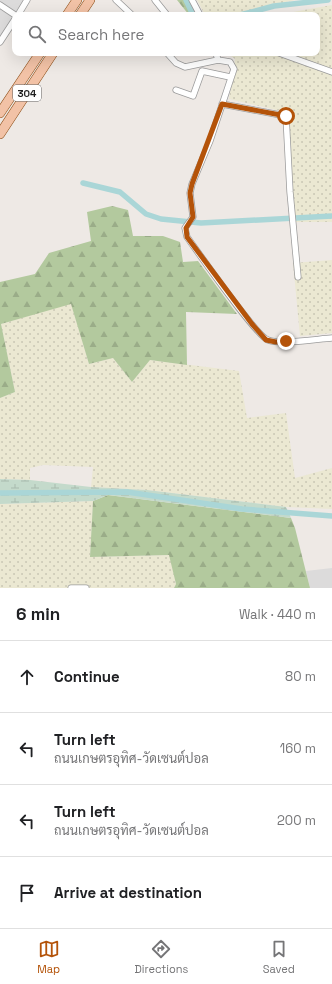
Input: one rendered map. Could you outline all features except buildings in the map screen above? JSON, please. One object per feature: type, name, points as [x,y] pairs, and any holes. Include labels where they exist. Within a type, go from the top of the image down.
[{"type":"main road","points":[[69,12],[77,0]]},
{"type":"main road","points":[[82,12],[90,0]]},
{"type":"main road","name":"304","points":[[0,113],[38,56]]},
{"type":"main road","name":"304","points":[[0,134],[51,56]]},
{"type":"street","points":[[18,12],[27,0]]},
{"type":"street","points":[[116,0],[129,12]]},
{"type":"street","points":[[155,0],[165,12]]},
{"type":"street","points":[[192,0],[198,12]]},
{"type":"street","points":[[0,5],[12,12]]},
{"type":"street","points":[[0,42],[12,24]]},
{"type":"street","points":[[170,56],[176,63],[185,68],[218,60],[230,62],[234,69],[230,76],[222,104],[192,184],[190,193],[193,217],[186,228],[187,237],[252,324],[266,340],[276,342],[332,338]]},
{"type":"street","points":[[217,56],[218,60]]},
{"type":"street","points":[[287,56],[332,72]]},
{"type":"street","points":[[176,90],[193,96],[202,71],[202,64]]},
{"type":"street","points":[[202,71],[230,76]]},
{"type":"street","points":[[222,104],[286,116],[290,192],[298,277]]},
{"type":"street","points":[[72,588],[86,588]]},
{"type":"shaded area","points":[[0,0],[30,0],[18,12],[12,12],[12,27],[0,45]]},
{"type":"shaded area","points":[[197,0],[295,0],[243,12],[203,12]]},
{"type":"shaded area","points":[[332,5],[332,222],[296,222],[289,214],[289,113],[229,99],[235,59],[231,56],[320,56],[320,12],[293,12]]},
{"type":"shaded area","points":[[332,260],[332,333],[300,336],[293,263]]},
{"type":"shaded area","points":[[71,303],[89,364],[113,358],[132,382],[150,360],[239,371],[247,418],[286,413],[295,478],[332,468],[332,509],[286,507],[147,490],[91,487],[93,467],[43,465],[30,468],[30,480],[0,479],[0,398],[15,392],[1,324]]},
{"type":"shaded area","points":[[93,501],[90,557],[170,555],[176,584],[174,588],[0,588],[0,504]]},
{"type":"shaded area","points":[[332,568],[332,588],[310,588],[306,571]]},
{"type":"green space","points":[[177,0],[188,0],[192,12],[187,12]]},
{"type":"green space","points":[[112,206],[128,210],[133,236],[163,236],[180,242],[183,262],[198,261],[237,314],[186,312],[187,365],[150,360],[132,382],[113,358],[89,364],[71,304],[1,324],[15,392],[0,398],[0,282],[35,274],[49,253],[91,241],[87,212]]},
{"type":"green space","points":[[0,479],[30,480],[91,487],[147,490],[286,507],[291,518],[108,495],[93,501],[0,504]]},
{"type":"green space","points":[[108,495],[291,518],[295,528],[310,588],[174,588],[176,584],[169,555],[90,557],[93,501]]},
{"type":"waterway","points":[[186,0],[192,12]]},
{"type":"waterway","points":[[251,12],[274,6],[328,0]]},
{"type":"waterway","points":[[83,183],[120,192],[146,214],[161,219],[201,223],[332,216]]},
{"type":"waterway","points":[[0,493],[127,492],[242,509],[332,516]]},
{"type":"route","points":[[286,116],[282,114],[267,113],[222,104],[210,141],[192,184],[190,193],[193,207],[193,217],[186,228],[187,237],[252,324],[266,340],[276,342],[286,341]]}]
